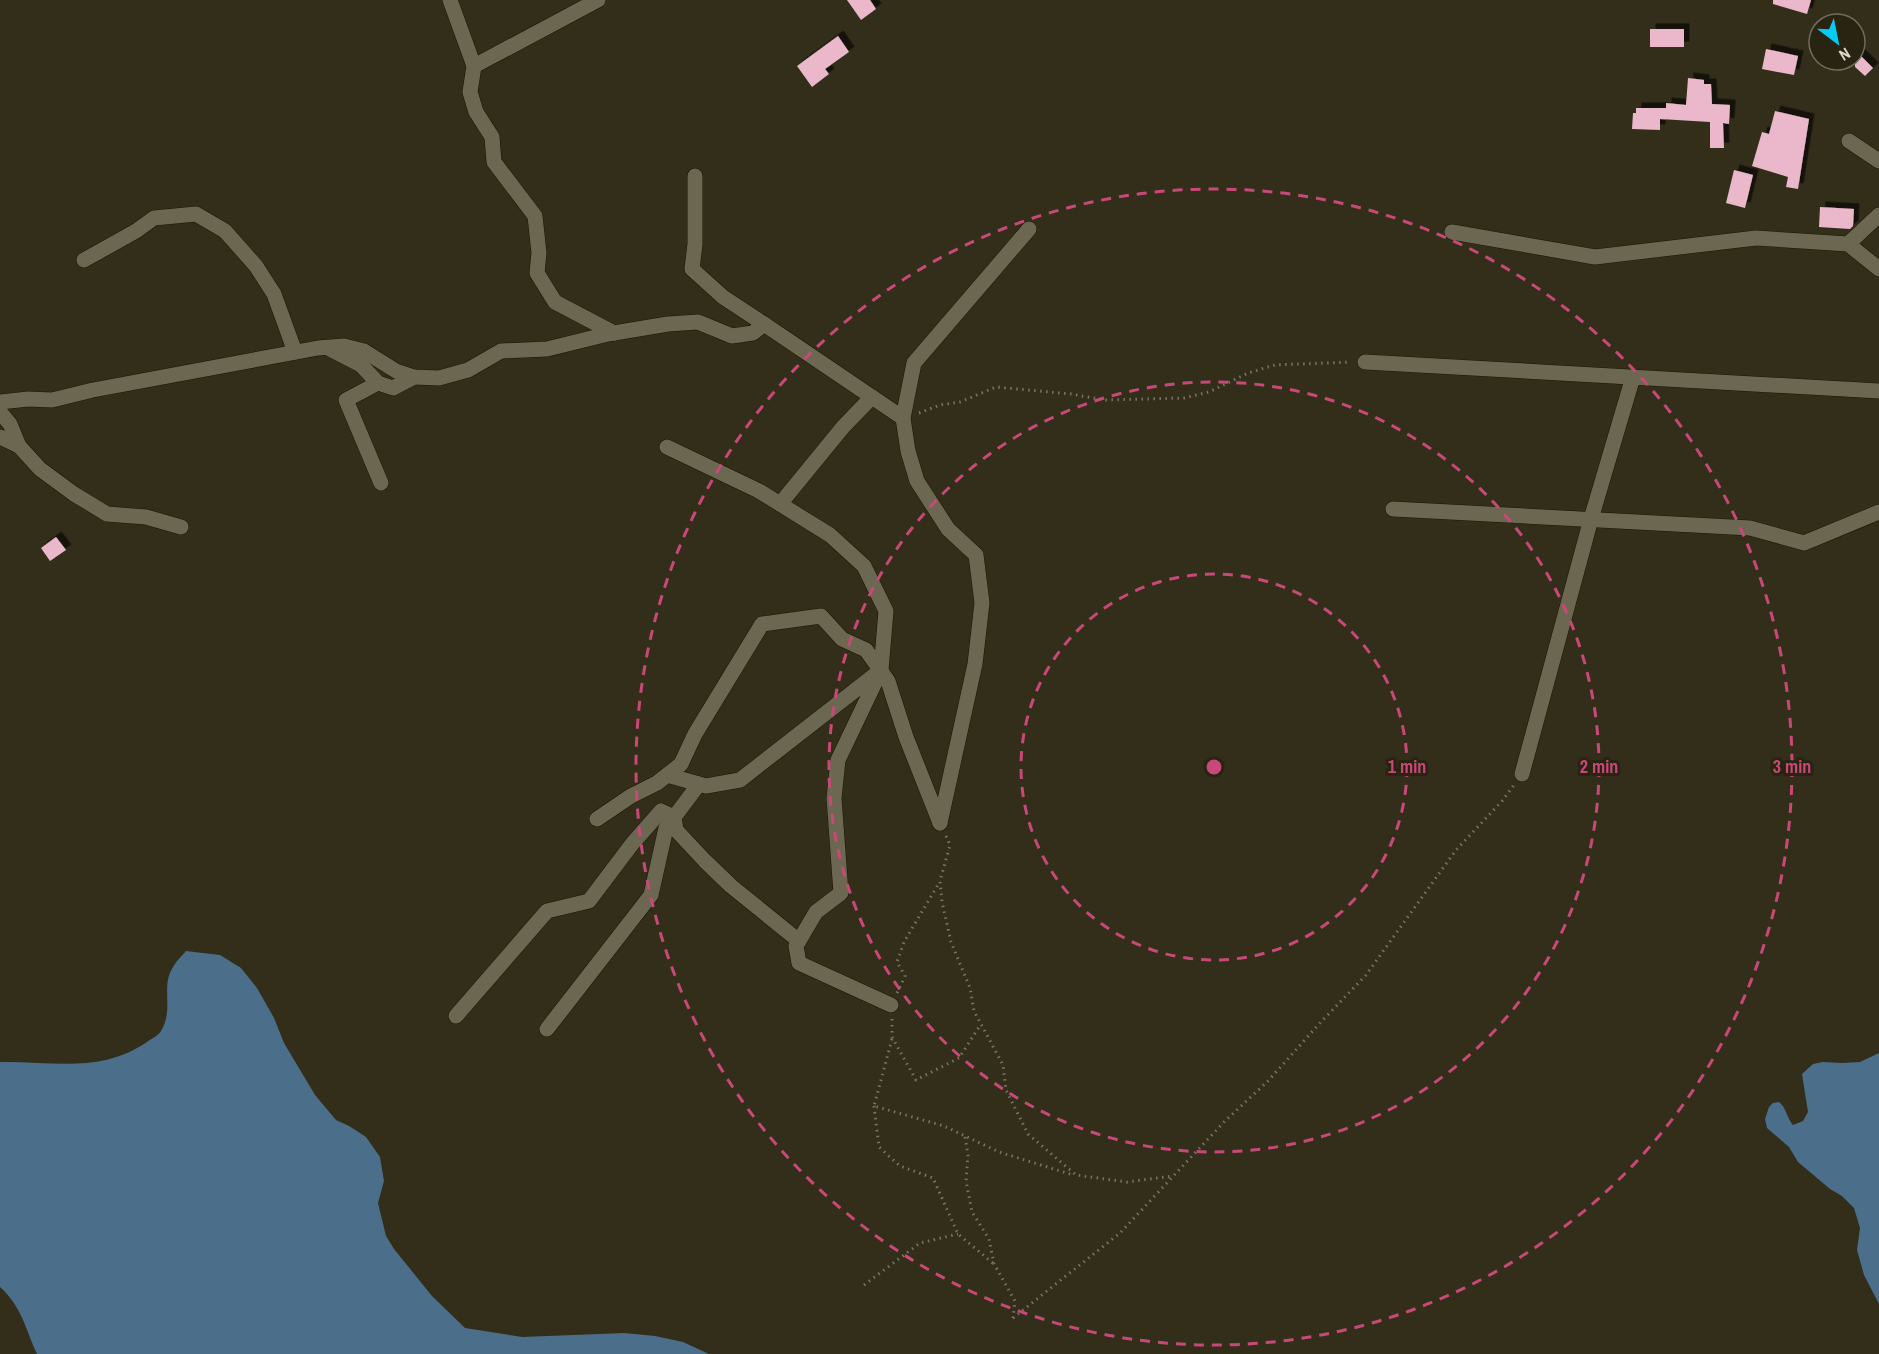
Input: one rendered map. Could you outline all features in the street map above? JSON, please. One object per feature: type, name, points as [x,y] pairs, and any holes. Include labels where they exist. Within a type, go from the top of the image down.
[{"type":"street","points":[[450,0],[474,66],[470,92],[476,112],[492,137],[494,162],[535,216],[539,253],[537,273],[555,302],[614,333]]},
{"type":"street","points":[[474,66],[598,0]]},
{"type":"street","points":[[1849,141],[1879,161]]},
{"type":"street","points":[[695,176],[692,269],[723,297],[903,418]]},
{"type":"street","points":[[84,260],[153,219],[196,214],[225,231],[256,266],[274,294],[295,352]]},
{"type":"street","points":[[1848,244],[1879,215]]},
{"type":"street","points":[[940,823],[975,664],[982,603],[976,555],[948,529],[917,481],[908,452],[903,418],[914,363],[1029,229]]},
{"type":"street","points":[[1452,232],[1595,257],[1756,238],[1848,244],[1879,269]]},
{"type":"street","points":[[0,402],[28,399],[52,400],[93,390],[327,347],[344,346],[364,351],[396,371],[414,377],[440,378],[468,370],[501,351],[547,349],[614,333],[668,324],[698,322],[732,336],[753,333],[764,324]]},
{"type":"street","points":[[327,347],[361,365],[378,382],[393,388],[414,377]]},
{"type":"street","points":[[1365,362],[1879,391]]},
{"type":"street","points":[[1522,774],[1591,519],[1633,377]]},
{"type":"street","points":[[378,382],[346,400],[381,483]]},
{"type":"street","points":[[780,504],[843,427],[872,397]]},
{"type":"street","points":[[0,412],[10,424],[19,446],[40,469],[74,494],[107,514],[146,517],[181,527]]},
{"type":"street","points":[[0,437],[19,446]]},
{"type":"street","points":[[667,447],[759,491],[830,535],[864,566],[886,611],[881,670],[838,760],[834,798],[841,892],[816,912],[796,946],[800,963],[891,1005]]},
{"type":"street","points":[[1392,509],[1750,528],[1804,543],[1879,512]]},
{"type":"street","points":[[597,819],[681,764],[694,734],[762,624],[821,616],[842,639],[866,650],[888,681],[940,823]]},
{"type":"street","points":[[667,775],[706,786],[740,780],[881,670]]},
{"type":"street","points":[[547,1029],[651,895],[666,828],[699,784]]},
{"type":"street","points":[[456,1016],[547,911],[589,901],[632,844],[661,811],[674,817]]},
{"type":"street","points":[[674,817],[676,830],[705,861],[731,886],[799,941]]},
{"type":"path","points":[[903,418],[940,405],[960,402],[996,387],[1105,400],[1184,398],[1209,392],[1248,373],[1275,365],[1365,362]]},
{"type":"path","points":[[965,1137],[969,1155],[966,1181],[972,1212],[989,1239],[994,1264],[1015,1300],[1013,1318],[1120,1233],[1224,1122],[1268,1081],[1366,975],[1456,850],[1502,801],[1522,774]]},
{"type":"path","points":[[940,823],[950,845],[940,881],[904,942],[897,962],[905,976],[891,1005],[892,1037],[874,1106],[879,1147],[900,1166],[933,1178],[957,1234],[994,1264]]},
{"type":"path","points":[[940,881],[951,942],[970,988],[974,1011],[1004,1065],[1006,1090],[1028,1134],[1076,1176]]},
{"type":"path","points":[[892,1037],[916,1080],[959,1058],[982,1023]]},
{"type":"path","points":[[874,1106],[944,1126],[999,1152],[1076,1176],[1127,1182],[1175,1176]]},
{"type":"path","points":[[864,1285],[920,1243],[957,1234]]},
{"type":"water","points":[[186,951],[220,955],[241,968],[257,988],[274,1018],[284,1043],[315,1095],[336,1120],[366,1137],[380,1157],[384,1181],[378,1203],[386,1236],[432,1296],[465,1328],[522,1337],[624,1333],[655,1336],[683,1342],[709,1354],[37,1354],[18,1310],[0,1287],[0,1062],[76,1064],[94,1062],[129,1052],[147,1042],[160,1032],[165,1023],[169,976]]},
{"type":"water","points":[[1879,1053],[1879,1304],[1864,1275],[1857,1250],[1860,1228],[1854,1208],[1798,1162],[1789,1147],[1767,1128],[1765,1119],[1769,1107],[1779,1102],[1793,1125],[1803,1121],[1808,1112],[1802,1074],[1813,1064],[1860,1062]]},
{"type":"building","points":[[847,0],[870,0],[876,9],[861,20]]},
{"type":"building","points":[[1773,0],[1811,0],[1807,14],[1773,4]]},
{"type":"building","points":[[1650,29],[1684,29],[1684,47],[1650,47]]},
{"type":"building","points":[[838,36],[849,52],[825,69],[829,74],[812,87],[797,66]]},
{"type":"building","points":[[1766,49],[1798,56],[1794,75],[1762,69]]},
{"type":"building","points":[[1867,62],[1873,68],[1865,76],[1861,72],[1867,72]]},
{"type":"building","points":[[1688,78],[1704,80],[1704,84],[1711,84],[1712,104],[1730,105],[1729,124],[1723,123],[1724,148],[1710,148],[1710,122],[1660,119],[1660,130],[1632,129],[1633,113],[1636,113],[1636,108],[1666,108],[1666,103],[1686,105]]},
{"type":"building","points":[[1775,111],[1809,119],[1798,189],[1786,187],[1788,177],[1752,166],[1762,132],[1769,134]]},
{"type":"building","points":[[1734,170],[1753,175],[1745,208],[1726,203]]},
{"type":"building","points":[[1820,207],[1854,209],[1853,226],[1850,229],[1819,227]]},
{"type":"building","points":[[56,537],[66,550],[50,561],[41,548]]}]
